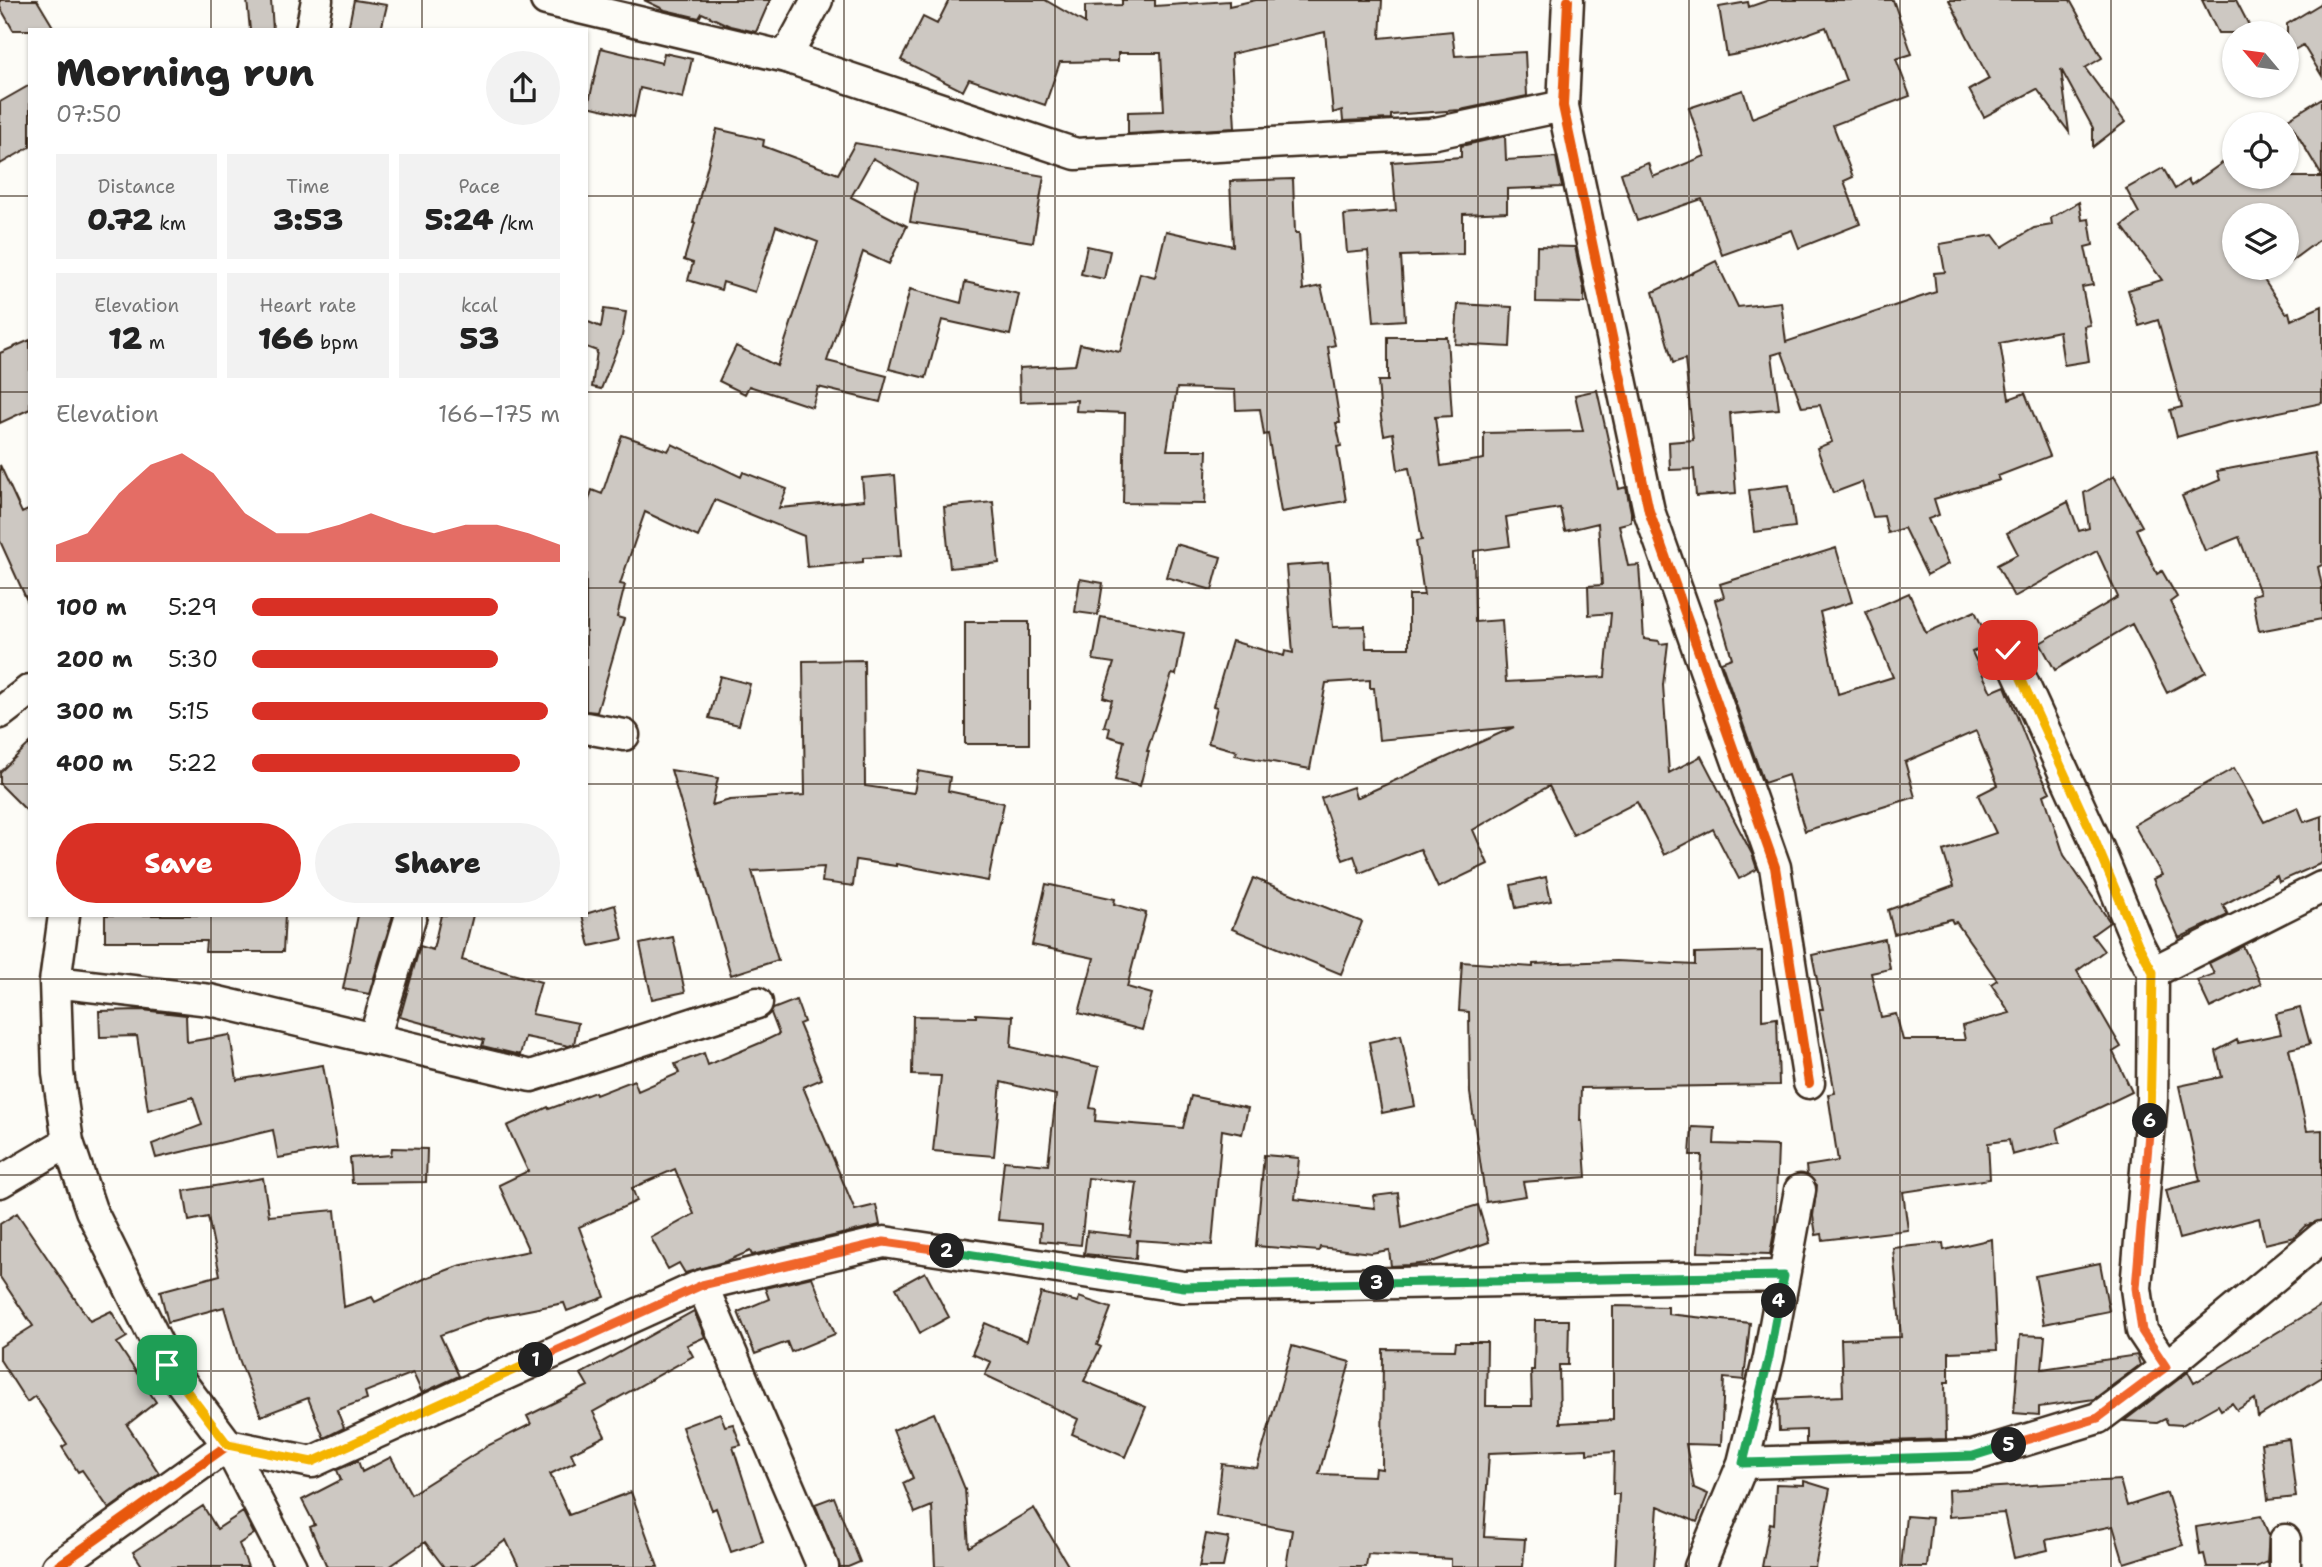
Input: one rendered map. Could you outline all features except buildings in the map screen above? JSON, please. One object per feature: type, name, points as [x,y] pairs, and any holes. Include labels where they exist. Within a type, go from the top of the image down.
[{"type":"street","points":[[311,28],[317,0]]},
{"type":"street","points":[[545,0],[786,57],[1076,154],[1431,134],[1563,106]]},
{"type":"street","points":[[786,57],[817,0]]},
{"type":"street","points":[[1568,0],[1563,106],[1649,511],[1775,867],[1809,1083]]},
{"type":"street","points":[[2008,650],[2094,838],[2138,944],[2153,972],[2152,1099],[2136,1288],[2142,1331],[2166,1367]]},
{"type":"street","points":[[0,713],[28,692]]},
{"type":"street","points":[[588,728],[624,735]]},
{"type":"street","points":[[2153,972],[2322,887]]},
{"type":"street","points":[[64,917],[55,982],[58,1073],[68,1142],[91,1210],[167,1365],[228,1445],[291,1567]]},
{"type":"street","points":[[374,1039],[410,917]]},
{"type":"street","points":[[55,982],[210,1000],[531,1076],[757,1003]]},
{"type":"street","points":[[0,1182],[68,1142]]},
{"type":"street","points":[[1700,1567],[1743,1463],[1769,1357],[1800,1190]]},
{"type":"street","points":[[1743,1463],[1973,1456],[2098,1418],[2166,1367],[2322,1237]]},
{"type":"street","points":[[57,1567],[228,1445],[312,1462],[702,1285],[884,1242],[1184,1287],[1784,1276]]},
{"type":"street","points":[[702,1285],[823,1567]]},
{"type":"cycle path","points":[[1568,0],[1563,106],[1649,511],[1775,867],[1809,1083]]},
{"type":"cycle path","points":[[57,1567],[228,1445],[312,1462],[702,1285],[884,1242],[1184,1287],[1784,1276]]},
{"type":"route","points":[[167,1365],[228,1445],[312,1462],[702,1285],[884,1242],[1184,1287],[1784,1276],[1769,1357],[1743,1463],[1973,1456],[2098,1418],[2166,1367],[2142,1331],[2136,1288],[2152,1099],[2153,972],[2138,944],[2094,838],[2008,650]]}]
